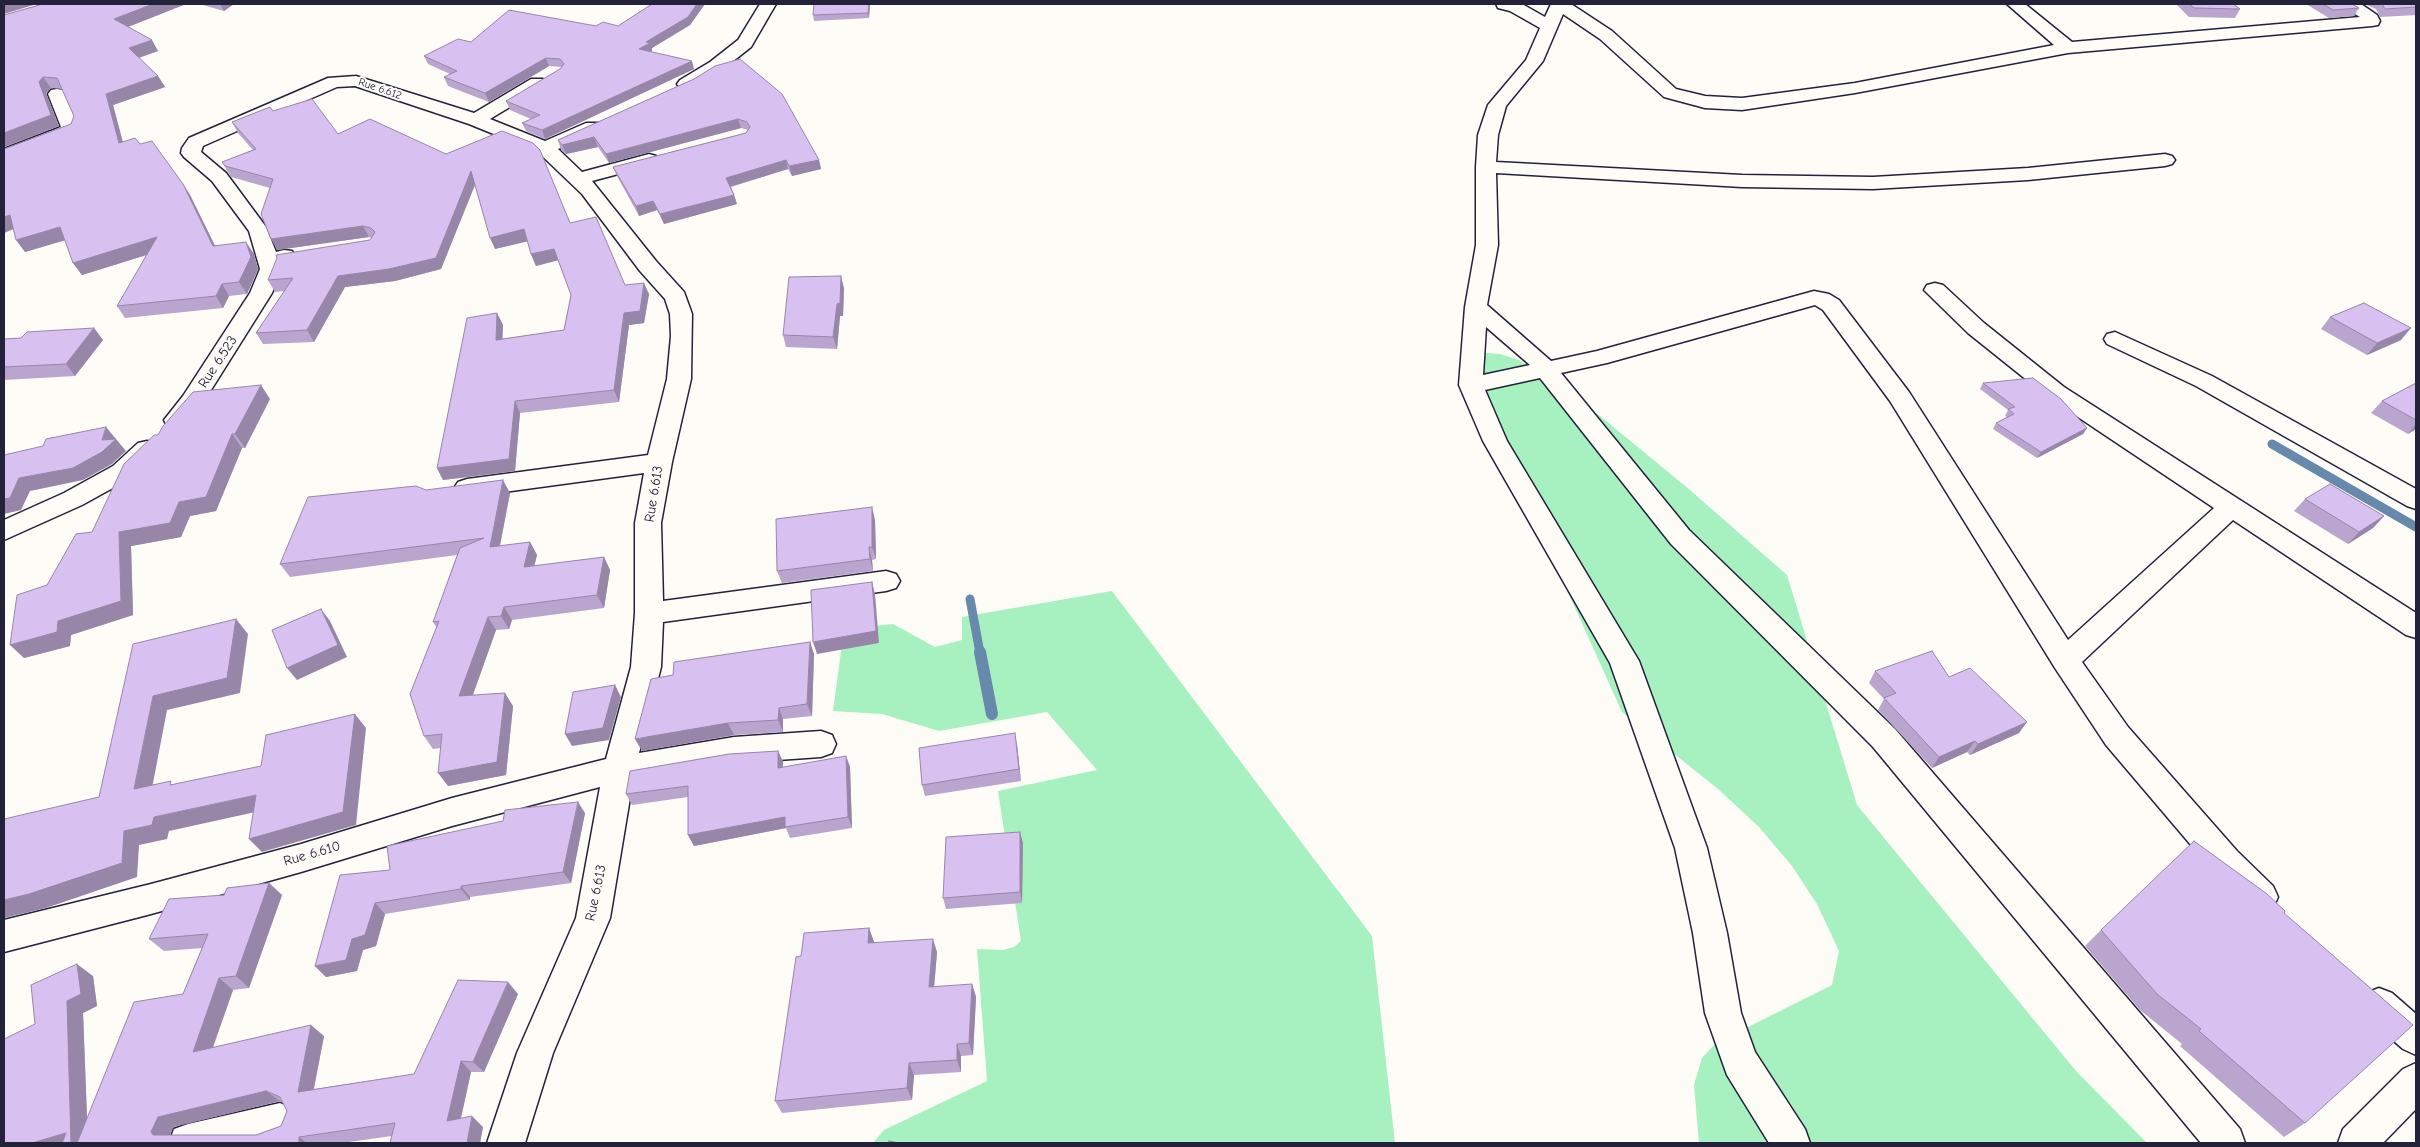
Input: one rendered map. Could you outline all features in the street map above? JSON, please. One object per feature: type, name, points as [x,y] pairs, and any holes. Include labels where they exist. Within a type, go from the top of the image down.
[{"type":"street","points":[[668,92],[690,82],[716,66],[745,43],[768,4]]},
{"type":"street","points":[[1504,4],[1516,7],[1550,27]]},
{"type":"street","points":[[1791,1143],[1740,1062],[1722,1013],[1710,934],[1691,848],[1624,661],[1495,441],[1471,384],[1476,307],[1487,245],[1486,167],[1488,135],[1497,105],[1534,61],[1560,4],[1606,35],[1670,93],[1704,102],[1742,104],[1845,89],[2068,48],[2372,21],[2369,15],[2350,4]]},
{"type":"street","points":[[2015,4],[2068,48]]},
{"type":"street","points":[[476,120],[549,76]]},
{"type":"street","name":"Rue 6.612","points":[[268,260],[259,231],[218,177],[191,153],[192,148],[196,142],[334,82],[356,81],[476,120],[546,148]]},
{"type":"street","points":[[4,156],[70,130],[57,94]]},
{"type":"street","points":[[546,148],[613,118]]},
{"type":"street","name":"Rue 6.613","points":[[506,1143],[535,1053],[593,918],[619,769],[646,667],[649,613],[648,523],[659,462],[679,379],[682,336],[682,314],[676,297],[578,179],[546,148]]},
{"type":"street","points":[[578,179],[665,155]]},
{"type":"street","points":[[1486,167],[1742,181],[1873,183],[2028,174],[2165,160]]},
{"type":"street","points":[[268,260],[301,254]]},
{"type":"street","name":"Rue 6.523","points":[[4,531],[73,499],[122,472],[173,424],[192,401],[256,301],[270,269],[268,260]]},
{"type":"street","points":[[1935,290],[1976,328],[2056,392],[2416,627]]},
{"type":"street","points":[[1471,384],[1599,358],[1814,298],[1821,299],[1831,305],[1900,397],[2065,660],[2117,736],[2225,861],[2279,916]]},
{"type":"street","points":[[1476,307],[1538,360],[1680,537],[1884,738],[2226,1143]]},
{"type":"street","points":[[2115,339],[2204,381],[2416,500]]},
{"type":"street","points":[[444,491],[659,462]]},
{"type":"street","points":[[2065,660],[2231,506]]},
{"type":"street","points":[[649,613],[886,581]]},
{"type":"street","name":"Rue 6.610","points":[[4,936],[169,894],[301,858],[452,812],[619,769],[734,750],[821,744]]},
{"type":"street","points":[[2358,986],[2416,1037]]},
{"type":"street","points":[[2357,1143],[2416,1082]]},
{"type":"street","points":[[188,1143],[280,1122]]},
{"type":"green space","points":[[1487,353],[1500,354],[1519,360],[1600,416],[1690,490],[1787,575],[1857,805],[2076,1071],[2147,1143],[1699,1143],[1694,1085],[1702,1058],[1716,1043],[1832,985],[1839,951],[1817,904],[1792,866],[1759,827],[1718,789],[1622,712],[1463,360]]},
{"type":"green space","points":[[1112,591],[1372,936],[1395,1143],[873,1143],[884,1130],[987,1081],[977,949],[1003,950],[1014,947],[1021,941],[998,791],[1097,770],[1047,712],[939,731],[882,714],[833,711],[844,629],[893,624],[935,647],[962,640],[962,617]]},
{"type":"building","points":[[43,4],[153,4],[114,19],[152,40],[129,48],[158,76],[106,94],[119,143],[135,138],[140,144],[152,141],[183,184],[213,246],[246,242],[251,257],[239,282],[222,284],[216,296],[117,306],[157,237],[73,263],[60,227],[16,240],[10,215],[4,217],[4,149],[71,124],[74,116],[57,78],[43,77],[39,82],[51,115],[4,133],[4,15]]},
{"type":"building","points":[[652,4],[697,4],[688,17],[646,42],[650,43],[639,49],[692,61],[542,130],[522,123],[540,115],[506,101],[560,69],[564,64],[560,59],[546,58],[485,93],[444,77],[457,71],[424,56],[458,39],[471,42],[509,10],[596,26],[603,22],[618,26]]},
{"type":"building","points":[[814,4],[869,4],[868,13],[813,15]]},
{"type":"building","points":[[2190,4],[2233,4],[2240,9],[2194,8]]},
{"type":"building","points":[[2323,4],[2352,4],[2359,8],[2333,10]]},
{"type":"building","points":[[2382,4],[2416,4],[2416,7],[2385,9]]},
{"type":"building","points":[[740,59],[782,94],[819,160],[789,166],[786,160],[726,178],[734,195],[660,214],[653,201],[636,206],[613,167],[746,133],[750,127],[747,122],[738,119],[606,154],[594,137],[562,145],[558,140],[694,79],[715,66]]},
{"type":"building","points":[[312,99],[338,134],[370,119],[446,154],[502,131],[533,143],[540,150],[570,223],[596,217],[625,285],[644,283],[640,311],[624,313],[614,390],[515,401],[509,459],[437,468],[467,318],[497,313],[496,340],[564,330],[571,295],[554,249],[531,254],[524,229],[490,238],[471,171],[436,258],[389,269],[338,276],[307,330],[256,333],[293,278],[268,280],[277,258],[276,255],[370,240],[375,232],[371,228],[363,226],[271,239],[261,214],[273,179],[225,166],[222,162],[256,149],[232,122],[270,107],[273,111]]},
{"type":"building","points":[[841,276],[840,303],[837,304],[833,337],[783,335],[789,277]]},
{"type":"building","points":[[2364,303],[2411,328],[2377,343],[2330,317]]},
{"type":"building","points":[[94,328],[66,364],[4,367],[4,339],[21,338],[27,332]]},
{"type":"building","points":[[2033,378],[2061,399],[2087,428],[2041,452],[1996,423],[2014,414],[2008,409],[2015,407],[1983,383]]},
{"type":"building","points":[[2416,383],[2416,420],[2382,401]]},
{"type":"building","points":[[261,385],[235,434],[232,434],[206,497],[179,502],[170,523],[119,532],[121,601],[58,621],[57,632],[10,645],[17,595],[47,585],[76,534],[92,532],[124,464],[154,435],[158,435],[163,426],[193,392]]},
{"type":"building","points":[[106,427],[102,440],[116,439],[102,452],[73,468],[19,478],[10,498],[4,499],[4,455],[43,446],[46,439]]},
{"type":"building","points":[[503,480],[490,547],[530,542],[524,567],[604,557],[597,595],[504,607],[501,616],[488,617],[459,696],[505,693],[497,762],[438,773],[442,734],[424,736],[410,694],[439,621],[433,622],[460,548],[484,538],[280,564],[308,497],[416,486],[426,490]]},
{"type":"building","points":[[2330,484],[2384,516],[2359,532],[2305,499]]},
{"type":"building","points":[[872,507],[872,547],[869,547],[870,559],[777,571],[776,519]]},
{"type":"building","points":[[872,582],[876,631],[813,642],[811,590]]},
{"type":"building","points":[[321,609],[338,645],[287,668],[272,630]]},
{"type":"building","points":[[236,619],[227,678],[153,696],[134,789],[171,781],[170,785],[261,766],[266,735],[355,714],[343,812],[249,839],[256,795],[154,817],[152,825],[124,831],[122,863],[29,894],[4,900],[4,819],[99,797],[133,644]]},
{"type":"building","points":[[810,642],[807,704],[779,708],[778,720],[728,723],[635,739],[651,679],[673,675],[674,662]]},
{"type":"building","points":[[1932,651],[1949,677],[1970,668],[2027,722],[1978,744],[1975,741],[1939,757],[1884,698],[1896,693],[1875,671]]},
{"type":"building","points":[[615,685],[603,728],[565,734],[573,692]]},
{"type":"building","points":[[1015,733],[1019,769],[922,785],[919,748]]},
{"type":"building","points":[[778,751],[778,768],[846,756],[848,817],[785,827],[785,817],[688,835],[688,786],[626,794],[630,771],[729,754]]},
{"type":"building","points":[[578,802],[563,872],[461,886],[461,889],[375,903],[365,935],[352,939],[346,960],[315,966],[340,875],[390,870],[387,846],[503,821],[505,810]]},
{"type":"building","points":[[1020,832],[1020,892],[943,898],[946,837]]},
{"type":"building","points":[[2194,841],[2267,894],[2285,911],[2284,913],[2413,1025],[2305,1123],[2199,1031],[2201,1029],[2157,994],[2101,930]]},
{"type":"building","points":[[269,883],[236,976],[219,978],[193,1052],[311,1025],[298,1092],[414,1074],[458,980],[508,982],[473,1062],[461,1061],[447,1121],[472,1116],[467,1143],[390,1143],[395,1123],[299,1137],[299,1143],[77,1143],[134,1002],[183,994],[208,934],[149,939],[169,899],[224,895],[227,888]],"holes":[[[266,1091],[280,1097],[287,1111],[281,1126],[256,1135],[153,1135],[151,1132],[158,1117]]]},
{"type":"building","points":[[869,928],[868,943],[933,939],[929,987],[972,984],[969,1043],[957,1044],[957,1060],[909,1063],[907,1088],[775,1101],[796,957],[801,956],[804,933]]},
{"type":"building","points":[[77,964],[81,994],[67,1001],[71,1143],[62,1143],[66,1133],[32,1143],[4,1143],[4,1039],[35,1024],[31,985]]},
{"type":"waterway","points":[[2272,444],[2416,527]]},
{"type":"waterway","points":[[970,599],[980,653]]},
{"type":"waterway","points":[[980,652],[992,714]]}]
